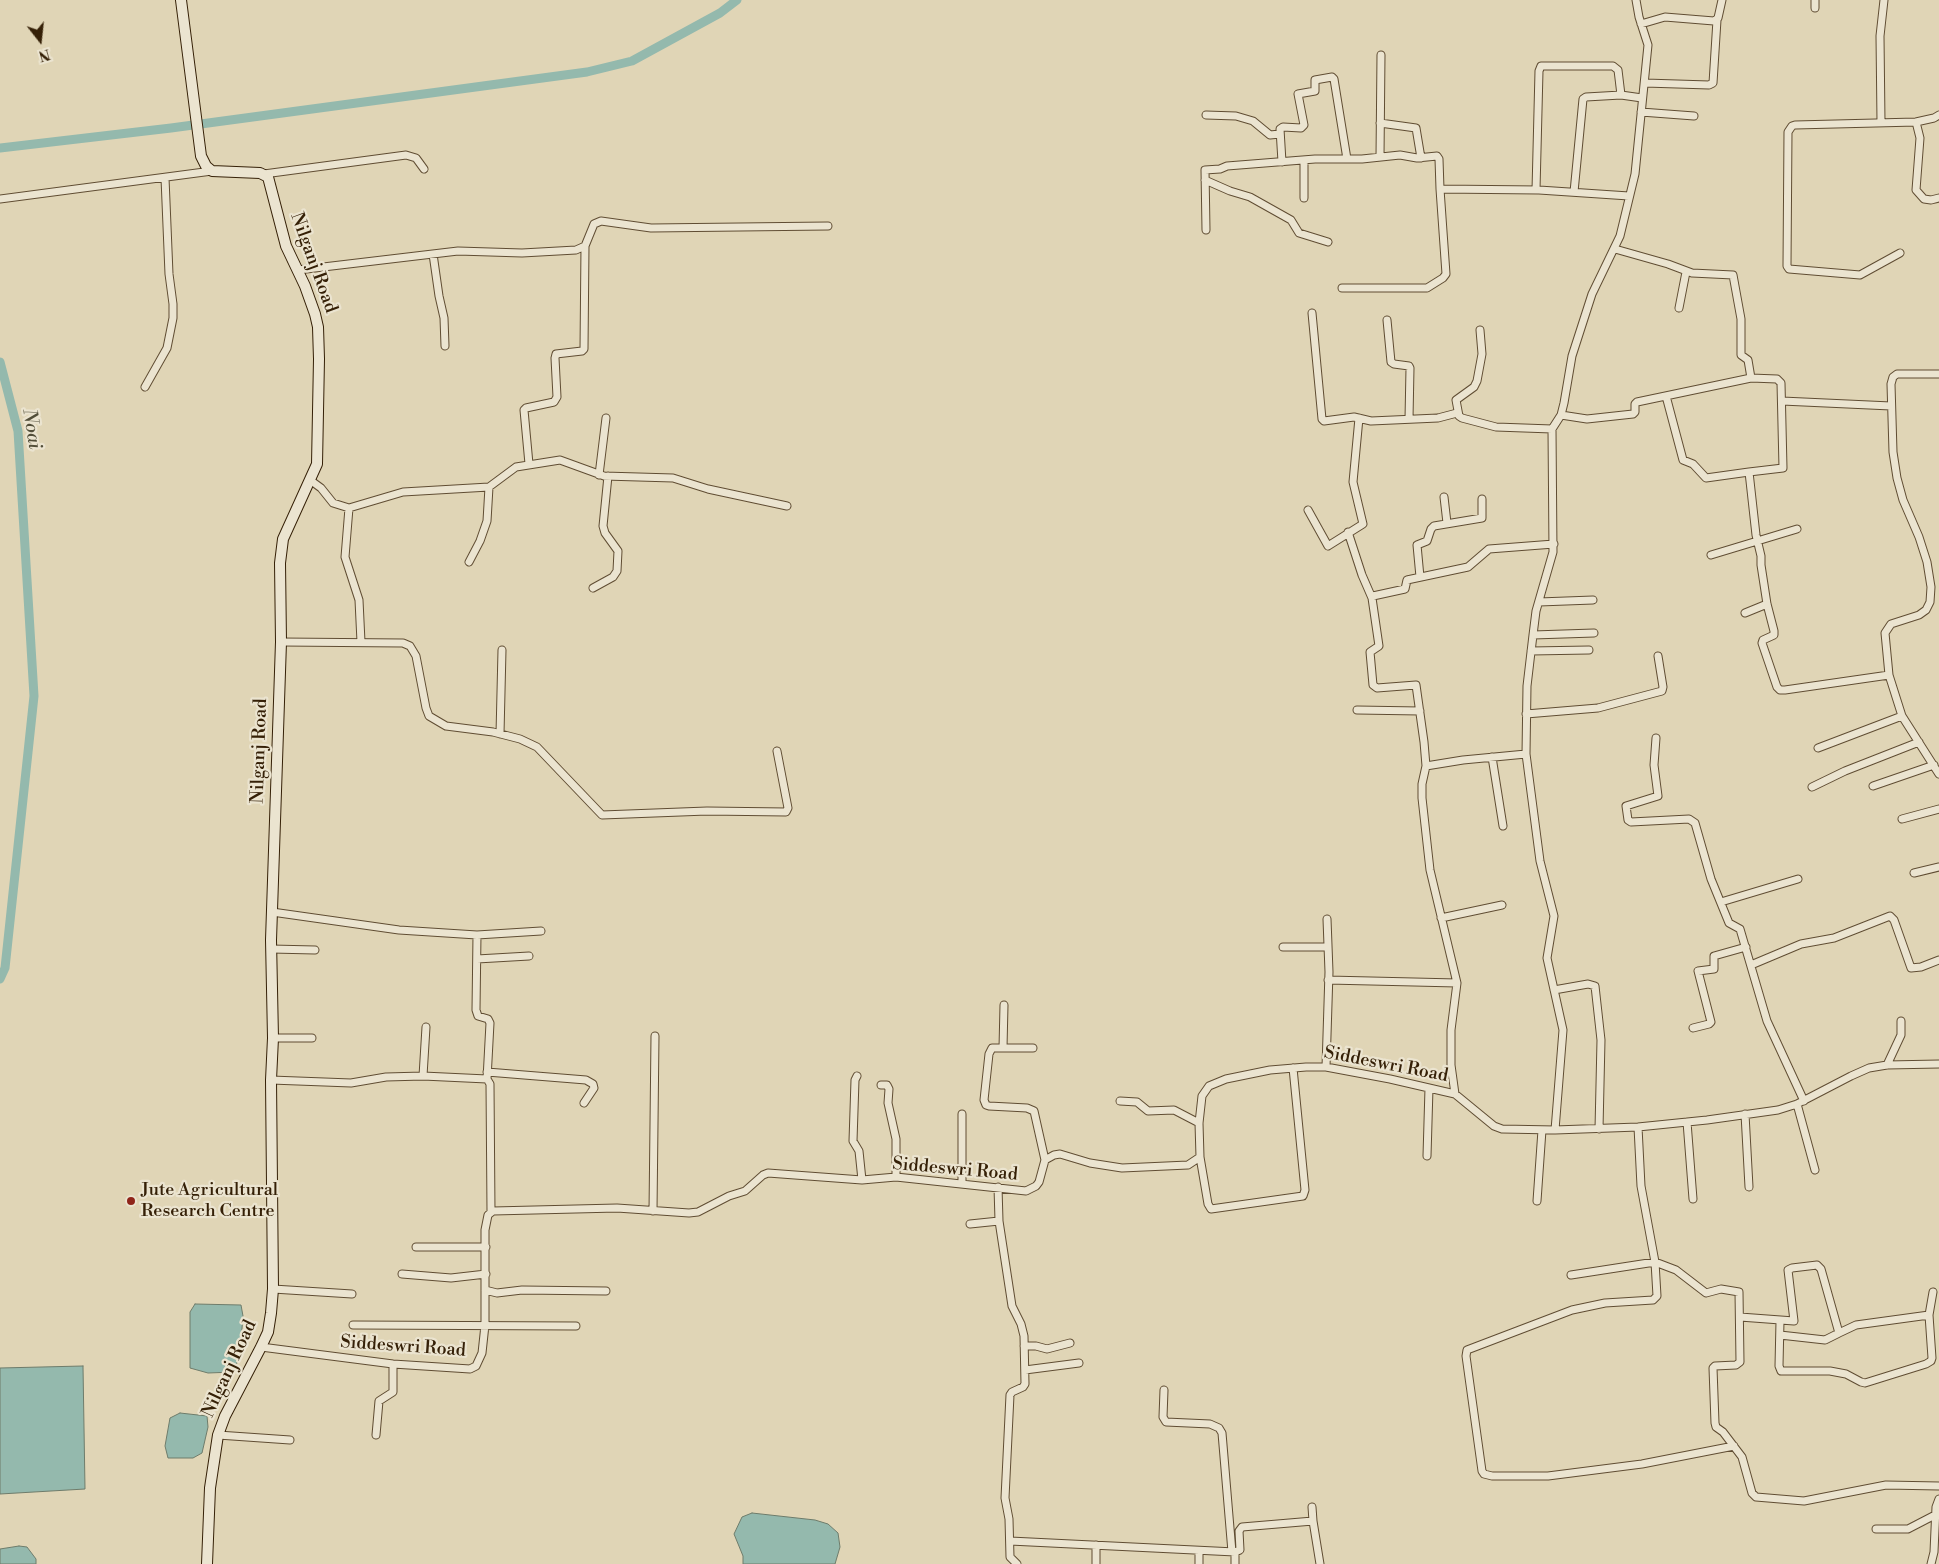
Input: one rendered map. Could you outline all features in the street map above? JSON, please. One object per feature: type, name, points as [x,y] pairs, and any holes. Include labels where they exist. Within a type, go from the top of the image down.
[{"type":"street","points":[[181,0],[199,139],[204,162],[212,171]]},
{"type":"street","points":[[1555,1130],[1564,1030],[1547,954],[1554,916],[1540,861],[1526,754],[1526,714],[1533,635],[1539,602],[1552,559],[1554,544],[1552,429],[1561,415],[1572,356],[1592,294],[1620,236],[1637,162],[1648,45],[1636,0]]},
{"type":"street","points":[[1645,83],[1712,84],[1714,79],[1717,20],[1722,0]]},
{"type":"street","points":[[1815,8],[1816,0]]},
{"type":"street","points":[[1881,122],[1880,36],[1884,0]]},
{"type":"street","points":[[1641,24],[1665,17],[1717,20]]},
{"type":"street","points":[[1380,157],[1381,54]]},
{"type":"street","points":[[1536,190],[1540,68],[1543,66],[1613,66],[1618,70],[1621,95]]},
{"type":"street","points":[[1282,162],[1280,129],[1283,127],[1303,127],[1298,94],[1315,91],[1315,80],[1333,77],[1347,159]]},
{"type":"street","points":[[1574,192],[1583,99],[1586,97],[1621,95],[1642,98]]},
{"type":"street","points":[[1641,112],[1694,116]]},
{"type":"street","points":[[1900,253],[1867,273],[1860,275],[1792,270],[1787,266],[1789,128],[1795,125],[1916,122],[1934,118],[1939,114]]},
{"type":"street","points":[[1206,116],[1236,116],[1253,121],[1270,135],[1280,134]]},
{"type":"street","points":[[1380,122],[1417,129],[1421,158]]},
{"type":"street","points":[[1916,122],[1920,138],[1916,190],[1924,199],[1939,198]]},
{"type":"street","points":[[2,198],[212,171],[264,174],[406,155],[416,158],[424,169]]},
{"type":"street","points":[[1206,230],[1206,170],[1220,169],[1225,166],[1304,160],[1400,155],[1421,158],[1438,157],[1446,274],[1427,288],[1342,288]]},
{"type":"street","points":[[1304,160],[1304,198]]},
{"type":"street","name":"Nilganj Road","points":[[207,1564],[210,1488],[218,1435],[225,1416],[262,1347],[268,1332],[271,1312],[273,1289],[271,1080],[273,1038],[271,949],[281,642],[280,552],[283,539],[317,464],[318,327],[311,299],[286,246],[279,225],[271,183],[264,174]]},
{"type":"street","points":[[145,387],[167,348],[173,318],[165,178]]},
{"type":"street","points":[[1205,180],[1250,197],[1291,220],[1299,233],[1328,242]]},
{"type":"street","points":[[1440,189],[1536,190],[1629,196]]},
{"type":"street","points":[[529,464],[524,410],[556,400],[556,354],[582,351],[584,349],[585,246],[592,227],[597,222],[651,228],[828,226]]},
{"type":"street","points":[[298,270],[458,251],[554,252],[576,250],[585,246]]},
{"type":"street","points":[[1615,249],[1668,264],[1686,272],[1697,274],[1731,274],[1734,276],[1737,304],[1741,319],[1741,355],[1748,360],[1750,378]]},
{"type":"street","points":[[434,254],[439,296],[444,318],[445,346]]},
{"type":"street","points":[[1679,308],[1686,272]]},
{"type":"street","points":[[1312,313],[1322,420],[1354,417],[1370,421],[1438,418],[1457,413]]},
{"type":"street","points":[[1387,320],[1391,362],[1409,366],[1410,368],[1409,419]]},
{"type":"street","points":[[1480,330],[1482,354],[1477,382],[1474,387],[1457,398],[1455,402],[1457,413],[1462,418],[1496,427],[1552,429]]},
{"type":"street","points":[[1939,374],[1897,374],[1893,377],[1891,384],[1893,452],[1897,478],[1902,500],[1919,538],[1927,562],[1931,587],[1930,602],[1926,610],[1919,615],[1897,620],[1887,627],[1885,641],[1889,675],[1902,716],[1939,774]]},
{"type":"street","points":[[1561,415],[1591,419],[1633,414],[1636,412],[1635,404],[1637,402],[1750,378],[1779,381],[1782,387],[1783,468],[1706,478],[1693,464],[1683,460],[1666,396]]},
{"type":"street","points":[[1782,401],[1891,406]]},
{"type":"street","points":[[599,475],[606,418]]},
{"type":"street","points":[[1308,510],[1328,546],[1364,522],[1353,486],[1359,418]]},
{"type":"street","points":[[310,480],[321,488],[333,503],[349,508],[404,492],[489,487],[516,467],[560,460],[599,475],[673,478],[718,491],[787,506]]},
{"type":"street","points":[[1749,472],[1757,540],[1767,604],[1774,633],[1763,640],[1762,643],[1780,690],[1889,675]]},
{"type":"street","points":[[594,588],[613,577],[618,571],[618,551],[605,533],[603,526],[608,476]]},
{"type":"street","points":[[469,562],[488,521],[489,487]]},
{"type":"street","points":[[1444,497],[1447,523]]},
{"type":"street","points":[[1420,577],[1417,545],[1427,542],[1432,527],[1482,518],[1482,499]]},
{"type":"street","points":[[349,508],[345,557],[360,600],[361,642]]},
{"type":"street","points":[[1710,555],[1798,528]]},
{"type":"street","points":[[1348,532],[1362,575],[1372,598],[1379,646],[1370,652],[1374,685],[1377,688],[1416,685],[1426,766],[1422,798],[1430,870],[1457,983],[1451,1030],[1451,1065],[1455,1094]]},
{"type":"street","points":[[1372,598],[1373,596],[1405,589],[1406,580],[1468,567],[1474,564],[1487,550],[1492,548],[1554,544]]},
{"type":"street","points":[[1539,602],[1593,600]]},
{"type":"street","points":[[1745,613],[1767,604]]},
{"type":"street","points":[[1533,635],[1594,633]]},
{"type":"street","points":[[281,642],[403,643],[414,649],[426,708],[430,716],[438,723],[446,726],[500,734],[520,739],[537,747],[599,813],[606,816],[696,812],[786,812],[788,808],[777,752]]},
{"type":"street","points":[[500,734],[502,650]]},
{"type":"street","points":[[1531,651],[1589,650]]},
{"type":"street","points":[[1526,714],[1598,708],[1662,691],[1658,656]]},
{"type":"street","points":[[1357,710],[1420,711]]},
{"type":"street","points":[[1818,748],[1902,716]]},
{"type":"street","points":[[1656,738],[1654,765],[1658,796],[1626,806],[1628,820],[1630,822],[1692,820],[1698,828],[1711,879],[1730,922],[1740,929],[1767,1021],[1801,1103],[1815,1170]]},
{"type":"street","points":[[1812,787],[1845,771],[1919,742]]},
{"type":"street","points":[[1426,766],[1526,754]]},
{"type":"street","points":[[1492,757],[1503,826]]},
{"type":"street","points":[[1873,786],[1934,765]]},
{"type":"street","points":[[1902,820],[1939,809]]},
{"type":"street","points":[[1914,873],[1939,867]]},
{"type":"street","points":[[1721,902],[1798,879]]},
{"type":"street","points":[[1442,918],[1502,905]]},
{"type":"street","points":[[272,912],[399,930],[476,935],[541,930]]},
{"type":"street","points":[[1751,965],[1801,944],[1834,938],[1890,916],[1894,920],[1911,968],[1921,967],[1939,960]]},
{"type":"street","points":[[1326,1067],[1327,920]]},
{"type":"street","points":[[476,935],[477,958],[529,956]]},
{"type":"street","points":[[1283,947],[1328,947]]},
{"type":"street","points":[[1693,1028],[1709,1024],[1710,1022],[1698,971],[1714,969],[1714,956],[1746,947]]},
{"type":"street","points":[[271,949],[315,950]]},
{"type":"street","name":"Siddeswri Road","points":[[262,1347],[392,1364],[470,1369],[476,1366],[482,1353],[485,1325],[486,1225],[491,1212],[490,1084],[487,1076],[490,1023],[488,1019],[477,1014],[477,958]]},
{"type":"street","points":[[1328,980],[1457,983]]},
{"type":"street","points":[[1554,990],[1588,984],[1596,986],[1601,1040],[1600,1129]]},
{"type":"street","points":[[1003,1048],[1004,1006]]},
{"type":"street","points":[[1886,1065],[1901,1035],[1901,1021]]},
{"type":"street","points":[[423,1076],[426,1027]]},
{"type":"street","points":[[653,1211],[655,1036]]},
{"type":"street","points":[[273,1038],[312,1038]]},
{"type":"street","points":[[1033,1048],[994,1048],[990,1050],[985,1103],[989,1106],[1027,1108],[1034,1111],[1038,1136],[1046,1160],[1050,1156],[1060,1154],[1108,1167],[1139,1168],[1188,1164],[1200,1157]]},
{"type":"street","name":"Siddeswri Road","points":[[1293,1068],[1305,1190],[1304,1196],[1211,1209],[1208,1204],[1200,1157],[1199,1123],[1202,1096],[1209,1086],[1226,1079],[1270,1070],[1293,1068],[1326,1067],[1390,1078],[1455,1094],[1498,1128],[1510,1130],[1555,1130],[1638,1127],[1778,1110],[1801,1103],[1860,1071],[1886,1065],[1939,1064]]},
{"type":"street","points":[[271,1080],[351,1083],[386,1077],[487,1076],[586,1080],[593,1084],[594,1088],[584,1103]]},
{"type":"street","points":[[857,1076],[855,1080],[853,1141],[859,1151],[862,1180]]},
{"type":"street","points":[[881,1085],[887,1085],[889,1089],[889,1109],[896,1139],[896,1177]]},
{"type":"street","points":[[1427,1156],[1428,1088]]},
{"type":"street","points":[[1120,1101],[1137,1102],[1148,1111],[1174,1110],[1199,1123]]},
{"type":"street","points":[[962,1114],[962,1183]]},
{"type":"street","points":[[1745,1114],[1749,1187]]},
{"type":"street","points":[[1687,1122],[1693,1199]]},
{"type":"street","points":[[1638,1127],[1641,1186],[1655,1262],[1657,1296],[1653,1300],[1605,1303],[1572,1310],[1467,1350],[1466,1356],[1482,1471],[1484,1474],[1492,1476],[1548,1476],[1658,1462],[1734,1446]]},
{"type":"street","points":[[1537,1201],[1542,1130]]},
{"type":"street","name":"Siddeswri Road","points":[[491,1212],[617,1208],[698,1212],[729,1196],[746,1192],[763,1175],[768,1173],[862,1180],[896,1177],[1026,1191],[1031,1190],[1039,1182],[1046,1160]]},
{"type":"street","points":[[998,1187],[999,1221],[1012,1306],[1023,1328],[1024,1346],[1024,1385],[1010,1395],[1005,1498],[1009,1517],[1010,1556],[1016,1564]]},
{"type":"street","points":[[970,1224],[999,1221]]},
{"type":"street","points":[[416,1247],[486,1247]]},
{"type":"street","points":[[1571,1275],[1655,1262],[1676,1270],[1706,1293],[1721,1289],[1739,1292],[1740,1364],[1715,1366],[1713,1370],[1715,1426],[1723,1432],[1743,1461],[1752,1493],[1756,1497],[1804,1502],[1886,1485],[1939,1486]]},
{"type":"street","points":[[1740,1317],[1793,1322],[1788,1270],[1817,1265],[1821,1269],[1839,1333]]},
{"type":"street","points":[[402,1274],[450,1278],[486,1274]]},
{"type":"street","points":[[273,1289],[352,1294]]},
{"type":"street","points":[[485,1290],[497,1293],[522,1290],[606,1291]]},
{"type":"street","points":[[1780,1320],[1779,1366],[1781,1371],[1830,1371],[1846,1374],[1865,1383],[1931,1361],[1929,1315],[1934,1292]]},
{"type":"street","points":[[1780,1335],[1825,1340],[1856,1325],[1929,1315]]},
{"type":"street","points":[[353,1325],[576,1326]]},
{"type":"street","points":[[1024,1346],[1036,1346],[1047,1349],[1070,1343]]},
{"type":"street","points":[[1025,1370],[1079,1363]]},
{"type":"street","points":[[376,1435],[379,1401],[393,1392],[392,1364]]},
{"type":"street","points":[[1164,1390],[1163,1417],[1166,1422],[1210,1424],[1219,1428],[1222,1433],[1235,1564]]},
{"type":"street","points":[[218,1435],[290,1440]]},
{"type":"street","points":[[1931,1564],[1934,1552],[1935,1515],[1939,1499]]},
{"type":"street","points":[[1312,1507],[1320,1564]]},
{"type":"street","points":[[1876,1530],[1908,1529],[1935,1515]]},
{"type":"street","points":[[1010,1541],[1234,1552],[1240,1550],[1239,1531],[1242,1527],[1313,1521]]},
{"type":"street","points":[[1096,1545],[1096,1564]]},
{"type":"street","points":[[1199,1551],[1200,1564]]},
{"type":"water","points":[[195,1304],[241,1305],[243,1316],[240,1353],[234,1372],[208,1373],[190,1368],[190,1312]]},
{"type":"water","points":[[83,1366],[85,1489],[0,1494],[0,1368]]},
{"type":"water","points":[[180,1413],[207,1416],[208,1427],[202,1453],[193,1458],[168,1458],[165,1446],[170,1418]]},
{"type":"water","points":[[752,1513],[815,1520],[828,1524],[838,1533],[840,1547],[835,1564],[743,1564],[743,1556],[734,1534],[742,1517]]},
{"type":"water","points":[[19,1546],[27,1547],[36,1559],[36,1564],[0,1564],[0,1549]]},
{"type":"waterway","points":[[0,148],[171,128],[587,72],[632,61],[720,13],[737,0]]},
{"type":"waterway","name":"Noai","points":[[0,362],[18,431],[34,696],[5,968],[0,979]]},
{"type":"place","name":"Jute Agricultural Research Centre","points":[[131,1201]]}]
